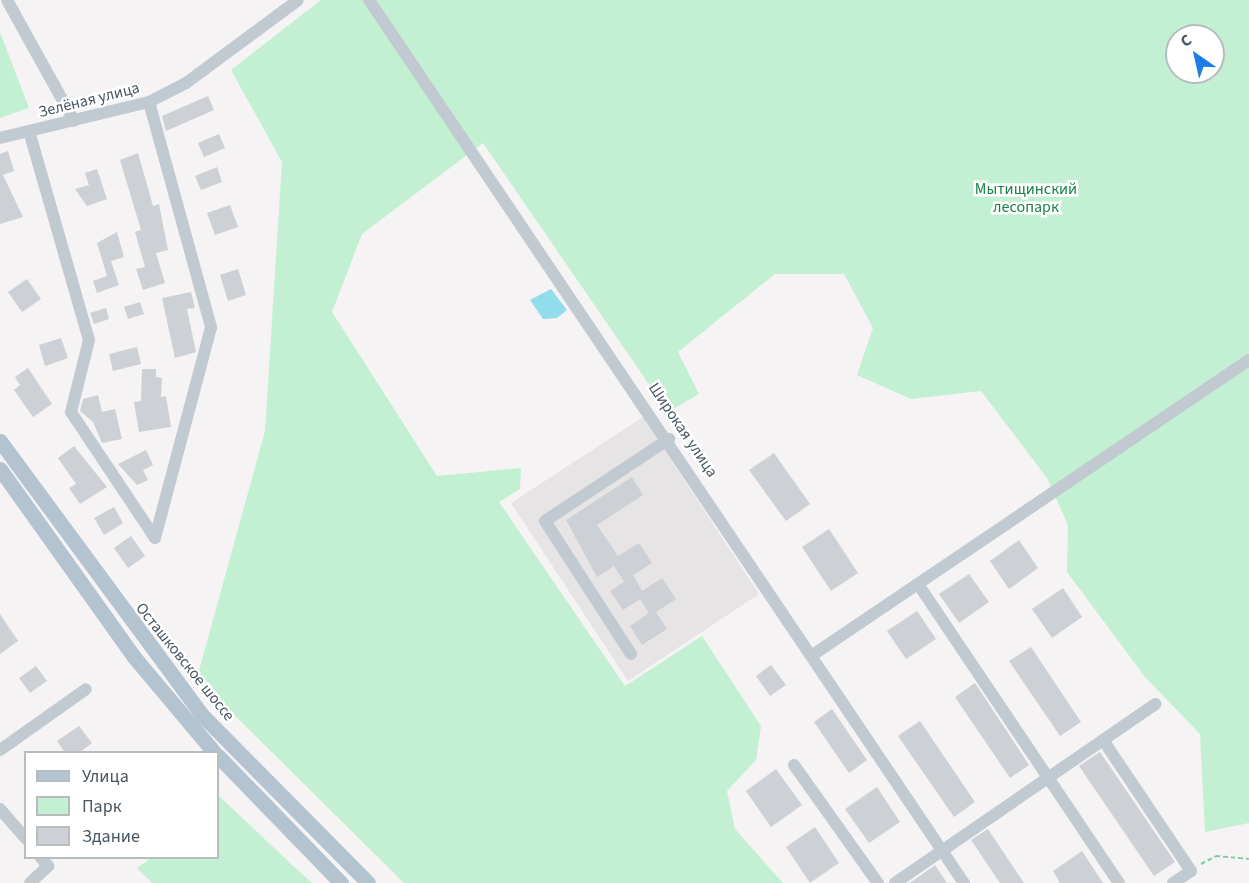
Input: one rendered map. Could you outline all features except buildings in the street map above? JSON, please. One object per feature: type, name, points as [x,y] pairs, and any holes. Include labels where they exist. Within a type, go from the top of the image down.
[{"type":"main road","name":"Осташковское шоссе","points":[[0,441],[202,715],[368,883]]},
{"type":"main road","points":[[0,469],[134,657],[212,751]]},
{"type":"main road","points":[[219,757],[341,883]]},
{"type":"street","points":[[7,0],[74,121]]},
{"type":"street","name":"Зелёная улица","points":[[0,138],[149,102],[186,83],[298,0]]},
{"type":"street","name":"Широкая улица","points":[[369,0],[814,654],[964,883]]},
{"type":"street","points":[[29,131],[89,340],[71,412],[155,538],[212,327],[149,102]]},
{"type":"street","points":[[814,654],[1249,360]]},
{"type":"street","points":[[631,654],[545,521],[669,439]]},
{"type":"street","points":[[918,584],[1119,883]]},
{"type":"street","points":[[0,750],[86,689]]},
{"type":"street","points":[[895,883],[1155,704]]},
{"type":"street","points":[[1103,740],[1191,871],[1173,883]]},
{"type":"street","points":[[794,765],[878,883]]},
{"type":"street","points":[[0,808],[24,837]]},
{"type":"street","points":[[30,883],[45,862]]},
{"type":"path","points":[[1191,871],[1216,856],[1249,859]]},
{"type":"shaded area","points":[[643,417],[759,594],[628,681],[511,503]]},
{"type":"green space","name":"Мытищинский лесопарк","points":[[321,0],[1249,0],[1249,823],[1205,832],[1200,734],[1145,677],[1067,572],[1068,525],[1047,478],[981,391],[911,399],[857,375],[873,328],[844,274],[775,274],[678,352],[699,394],[668,412],[483,143],[362,234],[332,312],[437,476],[521,468],[520,489],[499,502],[625,686],[702,636],[761,726],[756,760],[727,791],[735,829],[783,883],[404,883],[197,678],[265,431],[282,162],[231,70]]},
{"type":"green space","points":[[0,32],[29,108],[0,118]]},
{"type":"green space","points":[[219,796],[312,883],[152,883],[137,868],[150,859],[219,859]]},
{"type":"water","points":[[551,289],[567,310],[557,318],[543,319],[530,300]]}]
